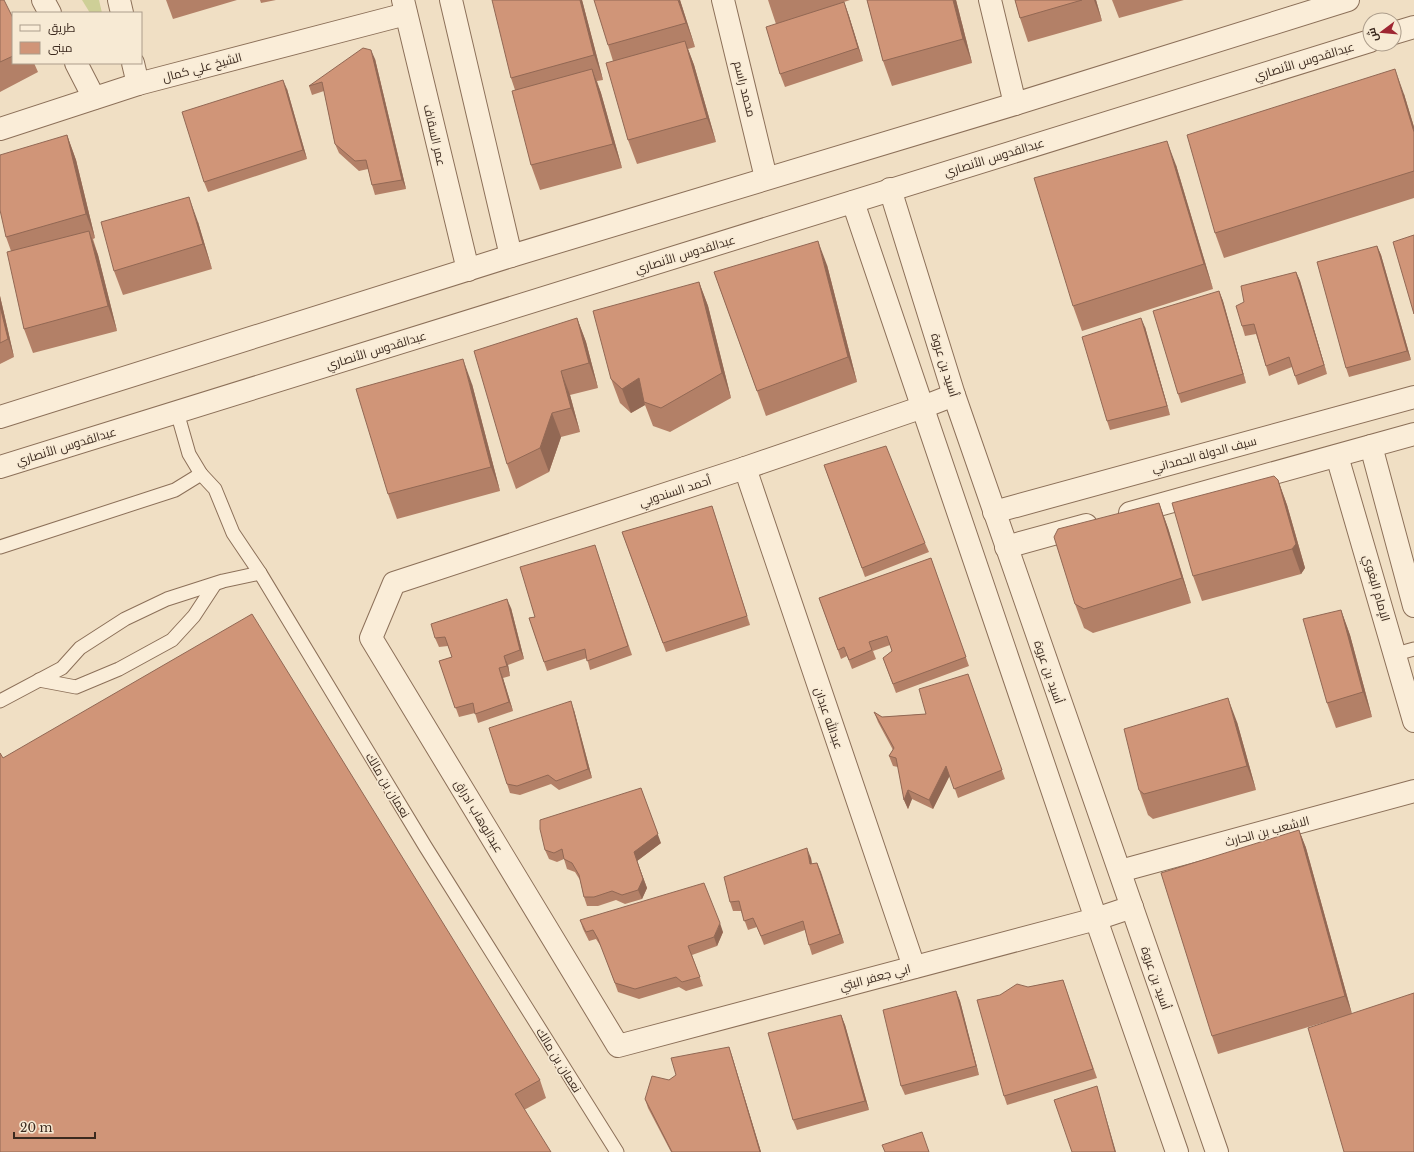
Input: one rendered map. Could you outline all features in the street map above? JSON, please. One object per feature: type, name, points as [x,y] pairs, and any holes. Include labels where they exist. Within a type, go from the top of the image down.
[{"type":"street","points":[[43,0],[49,12]]},
{"type":"street","points":[[119,0],[122,12]]},
{"type":"street","points":[[452,0],[511,256]]},
{"type":"street","name":"محمد راسم","points":[[723,0],[766,178]]},
{"type":"street","points":[[990,0],[1015,104]]},
{"type":"street","points":[[0,417],[511,256],[1015,104],[1348,0]]},
{"type":"street","name":"الشيخ علي كمال","points":[[0,129],[138,84],[405,7]]},
{"type":"street","name":"عمر السقاف","points":[[405,7],[468,270]]},
{"type":"street","points":[[1402,31],[1414,27]]},
{"type":"street","name":"عبدالقدوس الأنصاري","points":[[0,467],[1362,42]]},
{"type":"street","points":[[77,64],[94,98]]},
{"type":"street","points":[[133,64],[138,84]]},
{"type":"street","name":"أسيد بن عروة","points":[[890,189],[954,395],[1217,1152]]},
{"type":"street","points":[[853,202],[1096,919],[1177,1152]]},
{"type":"street","name":"أحمد السندوبي","points":[[394,583],[745,468],[923,408],[954,395]]},
{"type":"street","name":"سيف الدولة الحمداني","points":[[994,512],[1414,397]]},
{"type":"street","points":[[1006,547],[1414,434]]},
{"type":"street","points":[[1371,446],[1414,606]]},
{"type":"street","name":"الإمام البغوي","points":[[1337,456],[1405,651],[1414,721]]},
{"type":"street","name":"عبدالله عبدان","points":[[745,468],[914,967]]},
{"type":"street","name":"عبدالوهاب ادراق","points":[[394,583],[370,638],[618,1046]]},
{"type":"street","name":"الاشعب بن الحارث","points":[[1120,871],[1414,791]]},
{"type":"street","name":"ابي جعفر البتي","points":[[618,1046],[1096,919],[1132,907]]},
{"type":"lane","name":"نعمان بن مالك","points":[[174,413],[179,419],[189,454],[201,474],[215,489],[233,533],[260,573],[425,846],[616,1152]]},
{"type":"lane","points":[[0,547],[175,490],[201,474]]},
{"type":"lane","points":[[0,701],[62,668],[80,648],[125,619],[167,600],[215,584],[260,573]]},
{"type":"lane","points":[[39,680],[76,687],[120,669],[146,655],[172,640],[194,616],[215,584]]},
{"type":"green space","points":[[82,0],[99,0],[102,12],[89,12]]},
{"type":"building","points":[[0,0],[4,0],[12,16],[12,56],[0,62]]},
{"type":"building","points":[[492,0],[580,0],[594,55],[511,78]]},
{"type":"building","points":[[594,0],[678,0],[686,23],[608,45]]},
{"type":"building","points":[[867,0],[953,0],[963,39],[883,61]]},
{"type":"building","points":[[1015,0],[1082,0],[1020,18]]},
{"type":"building","points":[[844,2],[858,48],[780,74],[766,27]]},
{"type":"building","points":[[685,41],[707,118],[628,140],[606,63]]},
{"type":"building","points":[[363,48],[371,50],[402,180],[372,185],[366,160],[355,161],[335,144],[322,82],[309,86]]},
{"type":"building","points":[[592,69],[613,144],[531,165],[512,91]]},
{"type":"building","points":[[1395,69],[1414,132],[1414,171],[1215,233],[1187,135]]},
{"type":"building","points":[[283,80],[303,150],[204,182],[182,112]]},
{"type":"building","points":[[67,135],[86,214],[6,237],[0,210],[0,155]]},
{"type":"building","points":[[1167,141],[1204,264],[1073,306],[1034,178]]},
{"type":"building","points":[[189,197],[203,244],[114,271],[101,222]]},
{"type":"building","points":[[89,231],[108,306],[24,329],[7,252]]},
{"type":"building","points":[[1414,235],[1414,314],[1393,242]]},
{"type":"building","points":[[818,241],[848,357],[757,391],[714,272]]},
{"type":"building","points":[[1377,246],[1407,351],[1346,368],[1317,262]]},
{"type":"building","points":[[1296,272],[1324,365],[1295,376],[1289,357],[1266,366],[1254,324],[1242,326],[1236,306],[1244,302],[1241,286]]},
{"type":"building","points":[[699,282],[722,373],[661,408],[644,402],[639,378],[622,389],[611,379],[593,311]]},
{"type":"building","points":[[1219,291],[1243,374],[1178,394],[1153,311]]},
{"type":"building","points":[[0,306],[8,339],[0,343]]},
{"type":"building","points":[[577,318],[589,363],[561,371],[571,408],[552,413],[540,448],[507,464],[474,351]]},
{"type":"building","points":[[1141,318],[1167,406],[1107,421],[1082,337]]},
{"type":"building","points":[[463,359],[491,467],[388,494],[356,389]]},
{"type":"building","points":[[886,446],[925,543],[862,568],[824,465]]},
{"type":"building","points":[[1274,476],[1278,480],[1296,544],[1292,549],[1193,576],[1172,503]]},
{"type":"building","points":[[1159,503],[1182,578],[1084,609],[1075,604],[1054,537],[1058,529]]},
{"type":"building","points":[[712,506],[747,616],[663,643],[622,532]]},
{"type":"building","points":[[595,545],[628,646],[587,661],[585,649],[544,662],[529,618],[535,617],[520,567]]},
{"type":"building","points":[[931,558],[966,657],[893,684],[883,658],[892,651],[887,636],[869,642],[872,650],[849,660],[844,647],[838,650],[819,598]]},
{"type":"building","points":[[507,599],[520,650],[504,656],[507,666],[499,668],[509,702],[475,714],[473,703],[455,708],[439,661],[452,657],[445,637],[435,638],[431,624]]},
{"type":"building","points":[[1341,610],[1363,692],[1327,703],[1303,619]]},
{"type":"building","points":[[252,614],[540,1080],[515,1094],[551,1152],[0,1152],[0,753],[3,758]]},
{"type":"building","points":[[968,674],[1002,770],[954,789],[946,766],[929,800],[908,790],[904,800],[896,758],[889,756],[894,748],[874,712],[882,717],[926,714],[919,689]]},
{"type":"building","points":[[1228,698],[1247,766],[1144,794],[1139,790],[1124,729]]},
{"type":"building","points":[[571,701],[588,769],[556,781],[548,775],[517,786],[507,784],[489,728]]},
{"type":"building","points":[[641,788],[658,834],[634,852],[643,879],[638,890],[622,895],[612,891],[594,897],[584,897],[579,875],[572,863],[564,859],[562,849],[554,853],[545,850],[540,829],[540,820]]},
{"type":"building","points":[[1299,830],[1345,996],[1212,1036],[1161,873]]},
{"type":"building","points":[[807,848],[810,864],[817,863],[840,934],[809,945],[803,921],[761,936],[753,918],[744,921],[739,901],[730,902],[724,877]]},
{"type":"building","points":[[704,883],[720,923],[714,937],[688,946],[700,977],[682,982],[676,977],[635,989],[615,983],[593,930],[586,932],[580,920]]},
{"type":"building","points":[[1063,980],[1093,1069],[1004,1096],[977,1000],[1000,995],[1017,984],[1028,987]]},
{"type":"building","points":[[956,991],[976,1066],[901,1086],[883,1010]]},
{"type":"building","points":[[1414,993],[1414,1152],[1344,1152],[1308,1028]]},
{"type":"building","points":[[841,1015],[865,1101],[793,1120],[768,1033]]},
{"type":"building","points":[[729,1047],[760,1152],[672,1152],[645,1099],[652,1076],[669,1080],[676,1075],[671,1058]]},
{"type":"building","points":[[1097,1086],[1115,1152],[1072,1152],[1054,1100]]},
{"type":"building","points":[[922,1132],[929,1152],[885,1152],[882,1145]]}]
